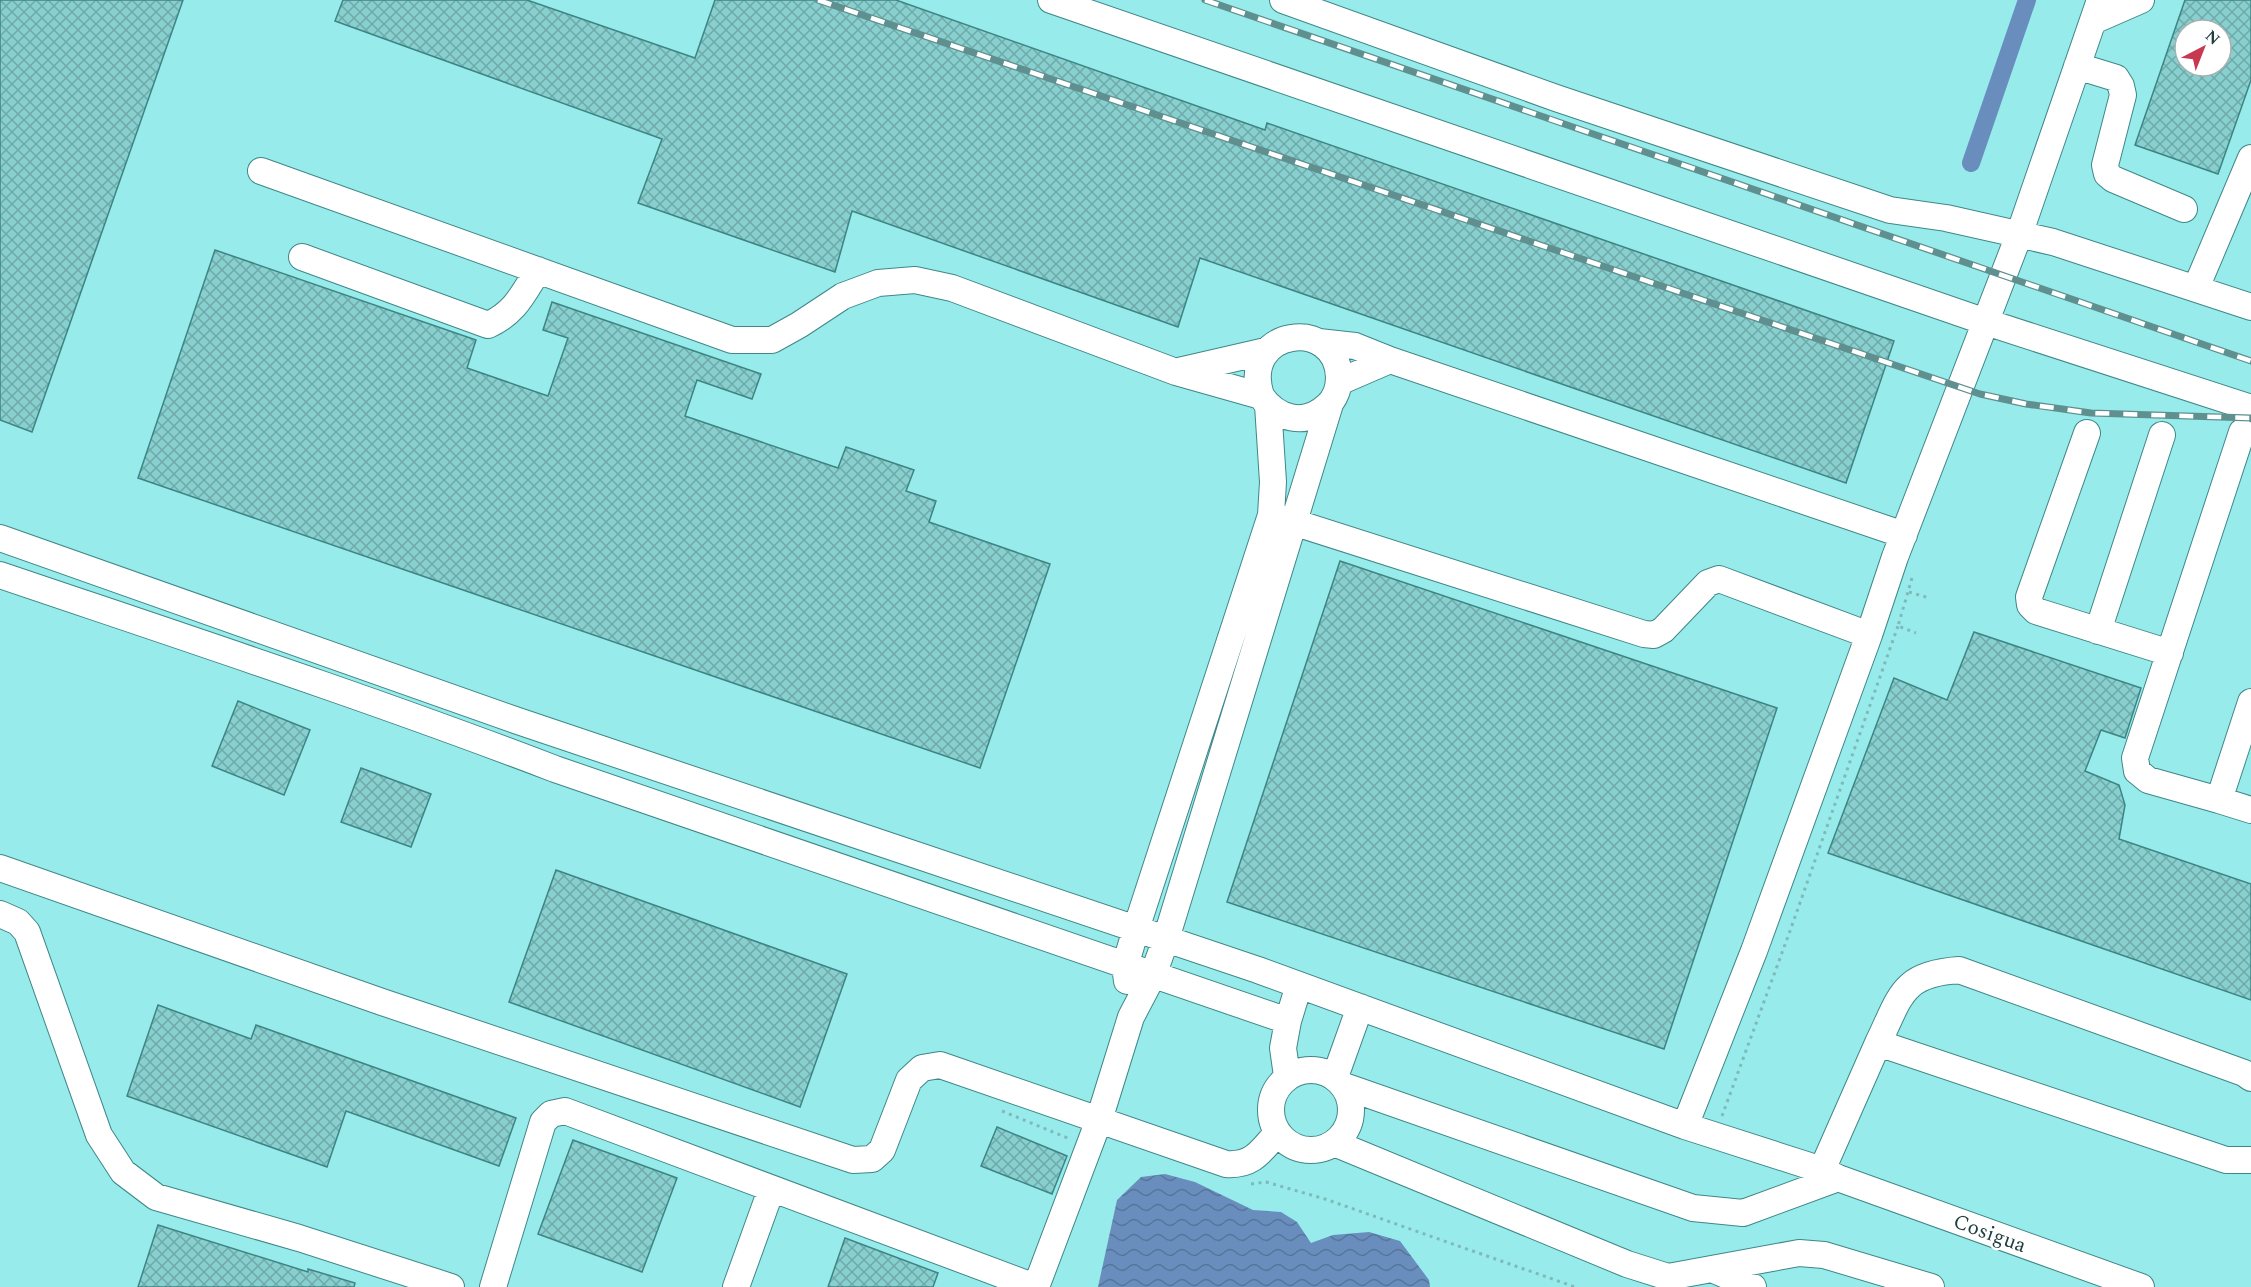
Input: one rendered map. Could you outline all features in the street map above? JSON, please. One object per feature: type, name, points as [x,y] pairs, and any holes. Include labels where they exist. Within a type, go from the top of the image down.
[{"type":"street","points":[[1052,0],[1986,322],[2251,408]]},
{"type":"street","points":[[1283,0],[1556,98],[1890,210],[1946,218],[2053,242],[2251,307]]},
{"type":"street","points":[[1685,1126],[1754,951],[1904,535],[2019,235],[2096,10],[2141,0]]},
{"type":"street","points":[[2077,66],[2116,78],[2121,86],[2123,95],[2104,165],[2108,174],[2113,179],[2184,209]]},
{"type":"street","points":[[2196,288],[2251,158]]},
{"type":"street","points":[[261,171],[732,340],[772,340],[843,296],[878,283],[915,280],[952,288],[1176,372],[1264,401],[1277,413],[1299,419],[1321,412],[1334,393],[1390,360]]},
{"type":"street","points":[[302,257],[488,325],[512,310],[538,270]]},
{"type":"street","points":[[493,1287],[543,1122],[551,1114],[565,1111],[771,1190],[979,1277],[1035,1287],[1099,1120],[1131,1017],[1153,975],[1166,939],[1230,729],[1282,519],[1273,482],[1264,401],[1257,373],[1266,351],[1285,338],[1297,336],[1319,342],[1356,346],[1390,360],[1904,535]]},
{"type":"street","points":[[1131,1017],[1125,966],[1204,719],[1334,393],[1338,371],[1335,359],[1319,342]]},
{"type":"street","points":[[1176,372],[1266,351]]},
{"type":"street","points":[[2242,432],[2135,758],[2137,771],[2148,780],[2251,810]]},
{"type":"street","points":[[2087,434],[2029,597],[2030,605],[2036,611],[2170,653]]},
{"type":"street","points":[[2098,631],[2162,435]]},
{"type":"street","points":[[1282,519],[1644,634],[1654,635],[1663,630],[1708,583],[1719,579],[1869,635]]},
{"type":"street","points":[[11,542],[6,577],[291,673],[565,773],[1288,1021]]},
{"type":"street","name":"Cosigua","points":[[11,542],[574,740],[1299,985],[1685,1126],[1830,1174],[2141,1287]]},
{"type":"street","points":[[291,673],[299,642]]},
{"type":"street","points":[[2220,800],[2251,702]]},
{"type":"street","points":[[1204,719],[1230,729]]},
{"type":"street","points":[[565,773],[574,740]]},
{"type":"street","points":[[854,873],[867,839]]},
{"type":"street","points":[[0,868],[283,968],[853,1160],[872,1159],[882,1150],[909,1080],[922,1068],[939,1065],[1226,1164],[1236,1165],[1255,1158],[1277,1133]]},
{"type":"street","points":[[0,914],[18,922],[27,932],[99,1135],[123,1172],[156,1197],[299,1238],[451,1287]]},
{"type":"street","points":[[1360,1007],[1339,1082],[1349,1098],[1351,1110],[1349,1123],[1343,1134],[1323,1149],[1304,1149],[1287,1142],[1277,1133],[1272,1122],[1270,1109],[1272,1097],[1278,1085],[1287,1076],[1298,1071],[1311,1069],[1324,1071],[1339,1082],[1693,1208],[1743,1213],[1830,1174],[1878,1043],[1902,993],[1919,977],[1942,971],[1959,970],[2244,1073],[2251,1078]]},
{"type":"street","points":[[1287,1076],[1283,1048],[1288,1021],[1299,985]]},
{"type":"street","points":[[1878,1043],[2226,1160],[2251,1160]]},
{"type":"street","points":[[1334,1143],[1627,1264],[1668,1277],[1799,1253],[1824,1255],[1931,1287]]},
{"type":"street","points":[[736,1287],[771,1190]]},
{"type":"street","points":[[1712,1269],[1753,1287]]},
{"type":"path","points":[[1714,1136],[1794,922],[1898,626],[1912,579]]},
{"type":"path","points":[[1909,592],[1929,598]]},
{"type":"path","points":[[1898,626],[1916,633]]},
{"type":"shaded area","points":[[0,0],[2251,0],[2251,1287],[0,1287]]},
{"type":"water","points":[[1165,1174],[1195,1182],[1253,1210],[1281,1212],[1297,1222],[1311,1243],[1333,1235],[1369,1232],[1400,1241],[1429,1280],[1430,1287],[1098,1287],[1117,1200],[1141,1177]]},
{"type":"building","points":[[0,0],[183,0],[32,432],[0,420]]},
{"type":"building","points":[[343,0],[527,0],[695,58],[715,0],[896,0],[1265,130],[1267,123],[1894,341],[1846,483],[1200,258],[1178,327],[852,211],[835,272],[638,203],[662,139],[335,21]]},
{"type":"building","points":[[2185,0],[2251,0],[2251,80],[2218,174],[2135,145],[2173,35],[2173,78],[2233,78],[2233,18],[2179,18]]},
{"type":"building","points":[[215,250],[476,340],[467,368],[548,396],[568,338],[543,330],[552,302],[761,374],[752,399],[697,380],[685,416],[838,468],[846,447],[914,470],[906,491],[936,501],[929,522],[1050,564],[980,768],[138,478]]},
{"type":"building","points":[[1340,561],[1777,708],[1664,1049],[1227,902]]},
{"type":"building","points":[[1974,632],[2141,688],[2125,738],[2101,730],[2085,771],[2119,785],[2125,805],[2119,839],[2251,884],[2251,1000],[1828,853],[1894,678],[1947,700]]},
{"type":"building","points":[[238,701],[310,730],[284,795],[212,766]]},
{"type":"building","points":[[361,768],[431,794],[411,847],[341,822]]},
{"type":"building","points":[[556,870],[847,974],[800,1107],[509,1002]]},
{"type":"building","points":[[158,1005],[251,1039],[256,1025],[516,1118],[499,1166],[346,1111],[327,1167],[127,1096]]},
{"type":"building","points":[[997,1127],[1067,1156],[1052,1194],[981,1166]]},
{"type":"building","points":[[573,1140],[677,1178],[642,1272],[538,1234]]},
{"type":"building","points":[[158,1225],[308,1272],[308,1269],[355,1283],[354,1287],[138,1287]]},
{"type":"building","points":[[845,1238],[938,1273],[933,1287],[828,1287]]},
{"type":"waterway","points":[[1971,163],[2027,0]]},
{"type":"railway","points":[[818,0],[1980,394],[2026,404],[2091,413],[2251,418]]},
{"type":"railway","points":[[1205,0],[2251,361]]}]
